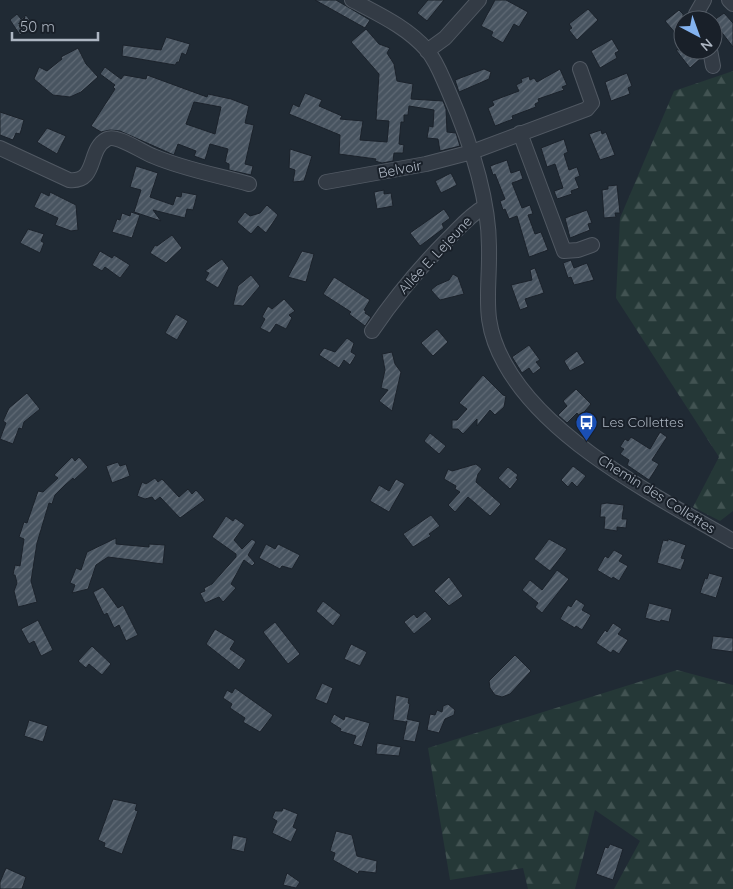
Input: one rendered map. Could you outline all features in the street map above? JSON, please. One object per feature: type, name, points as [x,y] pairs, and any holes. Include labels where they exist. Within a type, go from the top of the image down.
[{"type":"street","name":"Chemin des Collettes","points":[[352,0],[401,27],[427,51],[440,72],[468,136],[484,207],[489,248],[486,308],[489,326],[505,365],[518,384],[536,406],[565,434],[654,496],[733,541]]},
{"type":"street","points":[[427,51],[445,38],[479,0]]},
{"type":"street","points":[[729,0],[733,4]]},
{"type":"street","points":[[712,60],[713,66]]},
{"type":"street","points":[[472,152],[588,109],[592,103],[580,69]]},
{"type":"street","points":[[520,133],[564,251],[578,250],[592,245]]},
{"type":"street","points":[[0,148],[69,180],[78,181],[85,178],[101,144],[107,139],[115,138],[154,157],[249,184]]},
{"type":"street","name":"Belvoir","points":[[326,182],[426,164],[472,152]]},
{"type":"street","name":"Allée E. Lejeune","points":[[372,331],[395,296],[421,266],[473,214],[484,207]]},
{"type":"green space","points":[[733,71],[733,511],[720,521],[693,507],[719,457],[616,298],[620,218],[674,91]]},
{"type":"green space","points":[[677,670],[733,685],[733,889],[614,889],[640,841],[595,810],[575,889],[528,889],[523,868],[450,880],[428,748]]},
{"type":"building","points":[[315,0],[336,0],[370,20],[365,28]]},
{"type":"building","points":[[428,0],[444,0],[427,21],[417,13]]},
{"type":"building","points":[[495,0],[506,0],[528,12],[519,27],[514,24],[503,43],[491,36],[493,32],[481,26]]},
{"type":"building","points":[[588,9],[598,20],[577,40],[569,30],[572,28],[569,24]]},
{"type":"building","points":[[17,14],[21,19],[26,15],[32,23],[20,35],[10,20]]},
{"type":"building","points":[[723,14],[733,23],[733,47],[723,34]]},
{"type":"building","points":[[673,15],[673,30],[665,21]]},
{"type":"building","points":[[366,29],[379,44],[390,48],[387,53],[394,64],[397,81],[413,84],[411,99],[443,101],[446,109],[447,132],[456,133],[460,146],[440,151],[438,139],[427,138],[429,126],[433,127],[434,110],[409,106],[408,115],[404,115],[404,122],[401,122],[399,144],[404,145],[403,153],[394,153],[393,161],[382,163],[375,161],[376,159],[339,154],[340,135],[289,114],[293,104],[299,107],[305,93],[322,100],[319,106],[342,116],[340,119],[363,121],[360,140],[387,142],[389,121],[376,120],[379,74],[351,42]]},
{"type":"building","points":[[166,37],[190,44],[186,55],[182,53],[179,62],[175,65],[122,56],[123,45],[161,50]]},
{"type":"building","points":[[612,39],[619,51],[615,53],[617,58],[600,68],[591,51]]},
{"type":"building","points":[[78,48],[86,64],[98,77],[81,92],[70,97],[53,95],[34,79],[39,67],[47,71],[62,59],[61,57]]},
{"type":"building","points":[[684,60],[699,60],[690,68]]},
{"type":"building","points":[[105,67],[121,79],[124,75],[146,79],[147,75],[207,97],[208,94],[231,99],[249,106],[245,123],[254,125],[245,164],[253,166],[251,175],[229,170],[229,164],[225,162],[228,149],[210,144],[205,160],[194,156],[196,151],[178,144],[174,155],[120,131],[110,130],[101,132],[91,126],[115,89],[113,87],[115,85],[100,74]],"holes":[[[194,102],[221,107],[215,134],[186,124]]]},
{"type":"building","points":[[484,69],[491,72],[489,79],[459,92],[455,80]]},
{"type":"building","points":[[560,69],[567,85],[562,87],[564,90],[538,99],[539,102],[535,104],[536,107],[512,116],[513,119],[495,126],[488,108],[494,105],[492,101],[519,91],[516,85],[522,82],[521,79],[529,76],[530,80],[534,78],[537,82]]},
{"type":"building","points":[[627,73],[632,86],[628,88],[630,94],[611,101],[605,82]]},
{"type":"building","points":[[0,112],[24,120],[20,134],[16,133],[13,140],[0,135]]},
{"type":"building","points":[[47,128],[66,136],[57,154],[37,142]]},
{"type":"building","points":[[601,130],[602,134],[606,132],[615,155],[600,160],[589,134]]},
{"type":"building","points":[[564,139],[568,152],[564,154],[569,170],[577,167],[580,176],[575,178],[579,188],[571,191],[572,194],[557,199],[554,191],[563,188],[555,164],[547,167],[541,148]]},
{"type":"building","points":[[290,149],[312,156],[304,181],[293,182],[295,170],[289,168]]},
{"type":"building","points":[[507,160],[511,173],[520,170],[523,179],[512,183],[522,208],[530,205],[533,214],[528,215],[535,234],[541,232],[548,250],[529,257],[517,216],[509,219],[505,209],[503,210],[500,201],[505,199],[490,166]]},
{"type":"building","points":[[136,166],[158,173],[150,197],[173,205],[176,196],[181,197],[182,192],[197,195],[193,210],[187,209],[185,218],[153,210],[161,221],[134,212],[141,190],[130,187]]},
{"type":"building","points":[[451,173],[457,185],[441,193],[435,181]]},
{"type":"building","points":[[617,185],[620,213],[615,213],[616,217],[604,218],[602,190],[608,189],[608,186]]},
{"type":"building","points":[[384,190],[384,194],[391,193],[393,206],[377,209],[374,192]]},
{"type":"building","points":[[41,192],[49,196],[50,192],[76,205],[78,230],[71,231],[55,225],[58,218],[34,207]]},
{"type":"building","points":[[267,205],[278,215],[266,233],[258,226],[251,234],[237,222],[245,212],[250,216],[260,213]]},
{"type":"building","points":[[444,209],[450,218],[442,224],[444,228],[420,246],[410,233]]},
{"type":"building","points":[[587,210],[592,223],[588,224],[590,230],[570,238],[565,218]]},
{"type":"building","points":[[131,212],[140,215],[132,238],[112,232],[117,219],[120,220],[122,213],[130,216]]},
{"type":"building","points":[[28,229],[44,234],[41,241],[44,243],[40,253],[20,243]]},
{"type":"building","points":[[172,235],[182,248],[166,263],[150,253],[155,245],[157,246]]},
{"type":"building","points":[[100,251],[112,258],[114,255],[130,265],[120,278],[105,267],[102,271],[92,265]]},
{"type":"building","points":[[302,251],[314,254],[306,282],[288,277]]},
{"type":"building","points":[[222,259],[229,268],[218,288],[205,280],[209,273],[205,271]]},
{"type":"building","points":[[571,260],[574,268],[587,263],[594,280],[574,285],[571,277],[568,278],[563,263]]},
{"type":"building","points":[[535,268],[544,293],[525,299],[528,307],[520,310],[511,285],[532,280],[530,270]]},
{"type":"building","points":[[453,274],[458,277],[464,294],[440,300],[431,290],[449,280]]},
{"type":"building","points":[[251,275],[260,286],[243,306],[233,305],[238,286]]},
{"type":"building","points":[[334,277],[370,300],[364,310],[371,317],[365,326],[349,314],[351,312],[323,294]]},
{"type":"building","points":[[284,299],[295,311],[289,315],[292,318],[286,329],[276,324],[270,333],[260,328],[265,319],[262,317],[268,306],[272,309]]},
{"type":"building","points":[[176,314],[188,321],[177,340],[165,333]]},
{"type":"building","points":[[437,329],[448,342],[433,356],[421,343]]},
{"type":"building","points":[[347,338],[354,343],[351,352],[356,355],[350,365],[344,360],[339,368],[319,355],[324,348],[335,352]]},
{"type":"building","points":[[529,345],[540,360],[536,362],[541,368],[533,374],[529,368],[522,373],[512,357]]},
{"type":"building","points":[[577,351],[585,363],[570,371],[564,361]]},
{"type":"building","points":[[392,352],[395,364],[401,372],[392,411],[379,401],[388,390],[381,388],[385,370],[382,354]]},
{"type":"building","points":[[483,375],[506,396],[504,407],[495,415],[490,410],[477,426],[477,419],[463,434],[458,429],[452,429],[452,420],[457,420],[467,409],[459,403]]},
{"type":"building","points":[[576,389],[591,404],[580,417],[577,413],[567,423],[558,415],[567,406],[563,401]]},
{"type":"building","points":[[27,393],[40,409],[24,422],[22,429],[19,428],[13,444],[0,439],[6,423],[3,421],[9,408]]},
{"type":"building","points":[[660,432],[667,437],[652,460],[659,464],[649,480],[627,465],[629,460],[620,454],[624,449],[620,447],[625,439],[628,441],[631,437],[650,449]]},
{"type":"building","points":[[430,433],[446,446],[439,454],[424,441]]},
{"type":"building","points":[[72,457],[75,461],[79,457],[88,467],[55,495],[52,504],[49,503],[37,543],[31,581],[37,602],[18,607],[14,591],[17,583],[15,575],[13,575],[15,565],[20,566],[24,539],[19,537],[24,522],[27,523],[38,491],[43,492],[58,478],[54,475]]},
{"type":"building","points":[[118,462],[120,466],[126,464],[130,476],[112,483],[106,466]]},
{"type":"building","points":[[476,464],[482,469],[478,474],[476,482],[501,504],[490,516],[468,497],[455,512],[448,505],[460,492],[455,489],[456,486],[444,479],[448,469],[452,471]]},
{"type":"building","points":[[573,466],[586,476],[577,487],[572,482],[568,487],[561,480]]},
{"type":"building","points":[[508,467],[518,475],[516,478],[518,479],[510,489],[498,478]]},
{"type":"building","points":[[155,478],[158,482],[162,479],[179,497],[188,489],[192,494],[196,490],[205,500],[180,518],[160,497],[155,501],[152,497],[145,499],[137,496],[142,482],[146,484]]},
{"type":"building","points":[[396,479],[405,484],[389,512],[370,501],[379,485],[389,491]]},
{"type":"building","points":[[601,504],[624,505],[622,519],[627,519],[626,528],[617,527],[617,531],[604,529],[605,517],[600,517]]},
{"type":"building","points":[[431,515],[440,526],[429,534],[431,536],[413,547],[403,534]]},
{"type":"building","points":[[226,516],[233,521],[235,518],[245,525],[234,540],[242,549],[252,539],[256,542],[248,555],[255,563],[252,566],[244,560],[231,584],[236,588],[223,602],[219,597],[205,603],[200,593],[205,591],[204,588],[212,584],[236,557],[236,554],[212,537]]},
{"type":"building","points":[[116,538],[116,544],[149,547],[149,544],[165,545],[163,564],[108,557],[96,565],[88,589],[72,593],[75,585],[70,583],[76,568],[81,570],[87,552]]},
{"type":"building","points":[[549,539],[567,549],[550,571],[534,559]]},
{"type":"building","points":[[668,539],[686,545],[681,558],[685,559],[681,570],[657,563],[663,540],[668,541]]},
{"type":"building","points":[[266,544],[275,549],[278,544],[300,555],[292,569],[282,566],[280,569],[259,558]]},
{"type":"building","points":[[614,550],[623,555],[619,561],[628,566],[619,581],[597,570],[605,556],[608,558]]},
{"type":"building","points":[[557,570],[569,579],[542,613],[535,607],[538,603],[522,590],[530,580],[542,590]]},
{"type":"building","points":[[709,573],[723,577],[716,598],[700,593],[705,578],[707,579]]},
{"type":"building","points":[[449,577],[463,596],[449,606],[434,591]]},
{"type":"building","points":[[103,587],[118,608],[123,605],[138,635],[126,641],[119,625],[114,628],[107,613],[104,615],[93,592]]},
{"type":"building","points":[[576,599],[585,605],[582,610],[591,615],[582,630],[560,619],[568,605],[571,607]]},
{"type":"building","points":[[323,601],[341,615],[333,626],[316,611]]},
{"type":"building","points":[[649,603],[672,609],[669,622],[645,618]]},
{"type":"building","points":[[425,611],[432,619],[414,634],[404,622],[414,614],[417,618]]},
{"type":"building","points":[[38,620],[53,650],[41,656],[34,641],[29,644],[21,629]]},
{"type":"building","points":[[275,622],[300,654],[288,664],[263,632]]},
{"type":"building","points":[[613,623],[622,629],[618,634],[628,640],[619,654],[613,650],[611,653],[596,643],[605,630],[607,632]]},
{"type":"building","points":[[215,629],[235,641],[230,649],[246,660],[239,670],[206,644]]},
{"type":"building","points":[[713,636],[733,638],[733,652],[711,649]]},
{"type":"building","points":[[351,644],[367,652],[360,666],[344,659]]},
{"type":"building","points":[[92,646],[111,664],[102,675],[89,664],[86,668],[78,661]]},
{"type":"building","points":[[515,655],[531,671],[510,694],[502,697],[495,695],[490,688],[489,681]]},
{"type":"building","points":[[322,683],[333,688],[327,704],[315,699]]},
{"type":"building","points":[[235,688],[273,715],[260,732],[243,722],[245,718],[230,708],[232,704],[223,698],[227,690],[232,693]]},
{"type":"building","points":[[396,695],[409,698],[408,703],[410,704],[407,719],[420,722],[415,742],[403,740],[407,721],[393,720]]},
{"type":"building","points":[[448,704],[455,710],[454,715],[445,719],[439,733],[427,730],[430,714],[435,715],[437,710],[442,712],[443,706]]},
{"type":"building","points":[[334,714],[344,720],[345,716],[370,723],[362,747],[353,744],[356,736],[340,731],[341,729],[330,722]]},
{"type":"building","points":[[29,720],[48,726],[43,742],[24,736]]},
{"type":"building","points":[[377,743],[401,747],[399,756],[376,754]]},
{"type":"building","points":[[113,799],[137,804],[135,810],[138,811],[122,854],[104,847],[105,843],[98,840]]},
{"type":"building","points":[[283,808],[298,814],[293,827],[297,829],[291,842],[272,833],[277,821],[272,818],[275,811],[282,811]]},
{"type":"building","points":[[336,831],[352,835],[357,856],[377,861],[376,873],[359,871],[358,874],[333,860],[335,853],[330,851]]},
{"type":"building","points":[[233,835],[247,838],[244,852],[231,849]]},
{"type":"building","points":[[610,844],[623,849],[613,880],[596,874],[605,847],[608,848]]},
{"type":"building","points":[[6,868],[26,877],[22,889],[0,889],[0,882]]},
{"type":"building","points":[[287,873],[300,882],[296,888],[283,885]]},
{"type":"place","name":"Les Collettes","points":[[586,441]]}]
